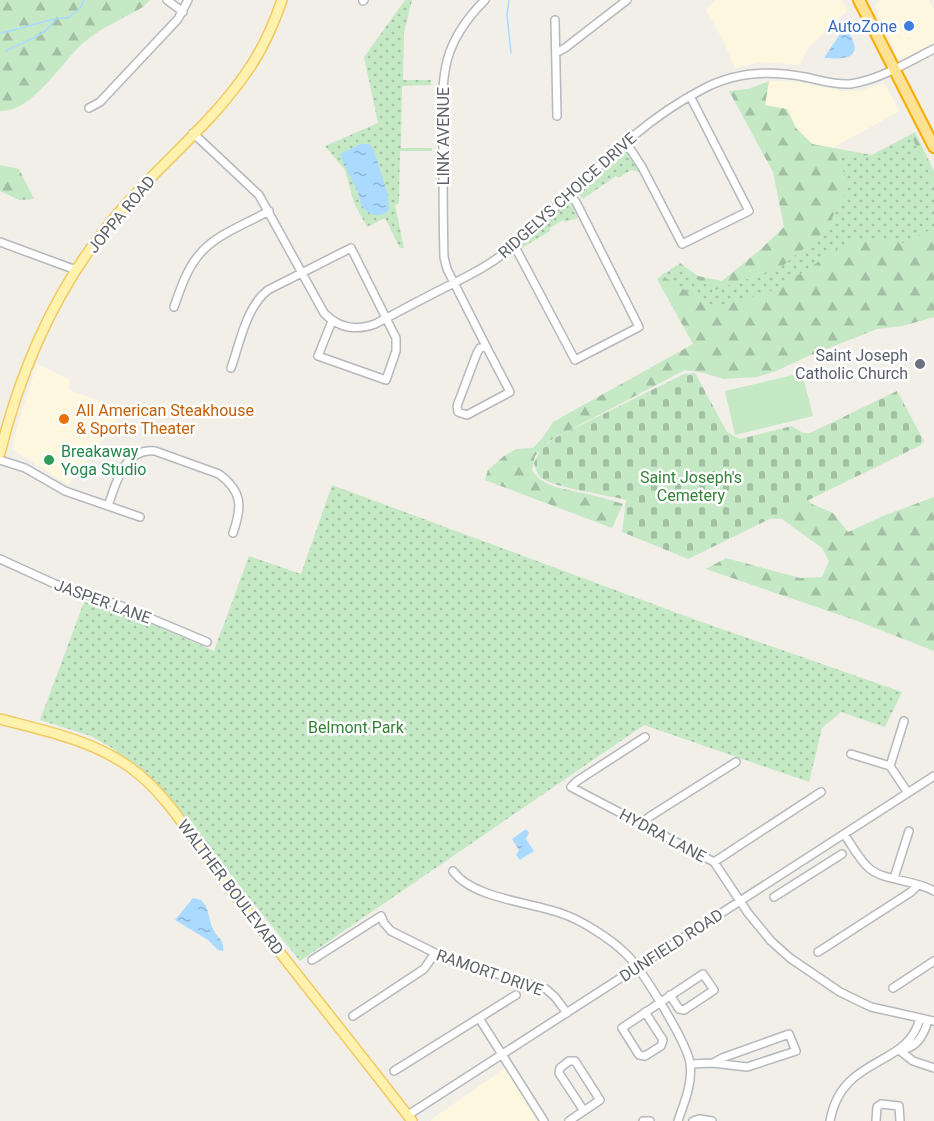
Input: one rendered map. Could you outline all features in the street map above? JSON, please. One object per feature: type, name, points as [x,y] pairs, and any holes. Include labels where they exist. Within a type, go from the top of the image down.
[{"type":"highway","points":[[859,0],[934,147]]},
{"type":"main road","name":"JOPPA ROAD","points":[[0,453],[23,376],[47,323],[76,270],[122,208],[222,104],[247,73],[268,34],[282,0]]},
{"type":"main road","name":"WALTHER BOULEVARD","points":[[0,719],[89,744],[113,757],[145,780],[175,814],[410,1118]]},
{"type":"street","points":[[167,0],[183,12]]},
{"type":"street","points":[[89,108],[98,104],[111,91],[183,12],[188,0]]},
{"type":"street","name":"LINK AVENUE","points":[[485,0],[456,36],[447,59],[442,83],[444,257],[453,283],[486,345],[510,392],[467,415],[461,414],[457,406],[477,353],[486,345]]},
{"type":"street","points":[[556,53],[627,0]]},
{"type":"street","points":[[555,20],[557,116]]},
{"type":"street","name":"RIDGELYS CHOICE DRIVE","points":[[332,321],[355,328],[368,327],[483,269],[514,245],[625,141],[690,96],[715,83],[747,74],[776,72],[847,84],[866,80],[894,69],[934,49]]},
{"type":"street","points":[[625,141],[642,167],[682,244],[749,211],[690,96]]},
{"type":"street","points":[[193,133],[254,188],[269,211],[301,273],[321,310],[332,321],[318,356],[386,380],[396,338],[351,248],[301,273],[268,290],[259,298],[231,368]]},
{"type":"street","points":[[514,245],[575,360],[639,327],[576,202],[568,194]]},
{"type":"street","points":[[174,308],[190,268],[202,250],[218,238],[269,211]]},
{"type":"street","points":[[0,242],[76,270]]},
{"type":"street","points":[[108,506],[116,482],[127,463],[134,456],[147,450],[155,451],[219,474],[227,480],[233,487],[239,502],[238,517],[233,533]]},
{"type":"street","points":[[0,460],[25,468],[65,491],[140,517]]},
{"type":"street","name":"JASPER LANE","points":[[0,559],[55,584],[118,605],[207,642]]},
{"type":"street","points":[[890,766],[904,721]]},
{"type":"street","name":"HYDRA LANE","points":[[645,737],[576,781],[571,787],[714,862],[739,901],[771,941],[790,958],[832,987],[871,1007],[928,1020]]},
{"type":"street","points":[[850,754],[890,766],[908,793]]},
{"type":"street","points":[[643,823],[736,762]]},
{"type":"street","name":"DUNFIELD ROAD","points":[[410,1118],[502,1054],[934,776]]},
{"type":"street","points":[[714,862],[821,792]]},
{"type":"street","points":[[894,878],[909,831]]},
{"type":"street","points":[[844,834],[870,870],[934,891]]},
{"type":"street","points":[[774,897],[842,854]]},
{"type":"street","points":[[793,868],[800,880]]},
{"type":"street","points":[[453,871],[463,882],[483,891],[570,917],[626,953],[681,1038],[691,1064],[688,1089],[678,1121]]},
{"type":"street","points":[[818,952],[911,892],[918,885]]},
{"type":"street","name":"RAMORT DRIVE","points":[[312,960],[381,916],[391,931],[456,963],[546,989],[567,1013]]},
{"type":"street","points":[[353,1016],[424,969],[435,953]]},
{"type":"street","points":[[893,988],[934,960]]},
{"type":"street","points":[[645,1012],[663,1040],[661,1046],[645,1056],[639,1054],[622,1028],[659,1002],[670,995],[703,974],[714,990],[684,1010],[679,1009],[670,995]]},
{"type":"street","points":[[394,1071],[516,995]]},
{"type":"street","points":[[479,1018],[544,1121]]},
{"type":"street","points":[[830,1121],[834,1101],[851,1078],[899,1050],[928,1020]]},
{"type":"street","points":[[691,1064],[713,1063],[747,1068],[796,1051],[789,1034],[713,1063]]},
{"type":"street","points":[[899,1050],[913,1061],[934,1068]]},
{"type":"street","points":[[569,1121],[585,1111],[600,1100],[574,1061],[569,1061],[560,1068],[560,1072],[585,1111]]},
{"type":"street","points":[[876,1121],[877,1107],[881,1104],[899,1106],[900,1121]]},
{"type":"street","points":[[643,1121],[650,1121]]},
{"type":"street","points":[[693,1121],[712,1121]]},
{"type":"shaded area","points":[[715,0],[842,0],[848,10],[808,48],[800,65],[759,62],[735,68],[706,10]]},
{"type":"shaded area","points":[[881,0],[929,0],[934,9],[934,43],[899,60],[874,6]]},
{"type":"shaded area","points":[[769,81],[801,82],[842,91],[862,90],[884,83],[900,111],[832,148],[812,144],[796,128],[787,109],[765,105]]},
{"type":"shaded area","points":[[37,364],[70,380],[69,390],[125,410],[68,485],[12,449]]},
{"type":"shaded area","points":[[506,1067],[538,1121],[431,1121],[431,1120]]},
{"type":"green space","points":[[0,0],[150,0],[143,7],[89,38],[34,96],[12,109],[0,111]]},
{"type":"green space","points":[[405,0],[412,0],[404,33],[403,80],[431,80],[431,85],[402,86],[401,148],[432,148],[432,151],[400,151],[399,204],[395,205],[404,248],[400,248],[385,218],[367,227],[354,203],[345,170],[325,146],[378,123],[364,57]]},
{"type":"green space","points":[[769,81],[765,105],[787,109],[796,128],[812,144],[872,155],[915,132],[934,171],[934,317],[902,326],[877,329],[757,377],[723,379],[685,370],[549,441],[535,456],[532,470],[537,477],[558,488],[623,504],[612,528],[485,480],[488,470],[504,456],[516,449],[533,448],[553,422],[693,344],[657,279],[680,263],[698,276],[722,281],[784,227],[773,172],[729,91],[748,89]]},
{"type":"green space","points":[[911,135],[934,183],[934,228],[903,243],[854,238],[777,289],[714,308],[661,275],[677,267],[715,290],[780,268],[825,231],[849,186],[839,160],[846,156],[873,155]]},
{"type":"green space","points":[[621,150],[626,151],[639,172],[631,170],[618,178],[616,176],[583,199],[577,192]]},
{"type":"green space","points":[[0,165],[19,169],[34,199],[19,200],[0,191]]},
{"type":"green space","points":[[567,202],[573,207],[578,218],[565,222],[563,220],[522,248],[521,244]]},
{"type":"green space","name":"Saint Joseph's Cemetery","points":[[695,373],[727,432],[740,439],[792,426],[803,433],[810,433],[897,391],[924,441],[921,445],[688,559],[622,532],[626,500],[559,485],[543,479],[538,474],[534,463],[541,449],[553,439],[684,374]]},
{"type":"green space","points":[[802,373],[813,416],[735,435],[725,391]]},
{"type":"green space","name":"Belmont Park","points":[[332,485],[696,620],[902,692],[885,727],[841,712],[822,728],[809,782],[644,725],[300,961],[156,782],[112,748],[91,736],[40,720],[84,602],[145,621],[214,651],[249,556],[301,574]]},
{"type":"green space","points":[[794,487],[812,504],[833,513],[848,532],[934,497],[934,651],[860,622],[706,569],[726,558],[800,578],[822,577],[829,561],[822,548],[782,519],[761,518]]},
{"type":"water","points":[[849,33],[853,42],[855,48],[853,53],[845,58],[824,58],[840,34]]},
{"type":"water","points":[[361,144],[369,144],[374,150],[388,196],[389,210],[382,215],[370,213],[363,208],[340,154]]},
{"type":"water","points":[[526,829],[529,833],[526,839],[534,851],[520,860],[516,855],[519,850],[512,839]]},
{"type":"water","points":[[193,898],[201,900],[206,907],[213,929],[223,944],[223,951],[218,950],[208,940],[175,920]]},
{"type":"waterway","points":[[0,33],[55,19],[68,18],[80,8],[84,0]]},
{"type":"waterway","points":[[509,0],[507,15],[511,53]]},
{"type":"waterway","points":[[6,51],[39,35],[55,20]]},
{"type":"place","name":"AutoZone","points":[[909,26]]},
{"type":"place","name":"Saint Joseph Catholic Church","points":[[920,364]]},
{"type":"place","name":"All American Steakhouse & Sports Theater","points":[[64,419]]},
{"type":"place","name":"Breakaway Yoga Studio","points":[[49,460]]}]
